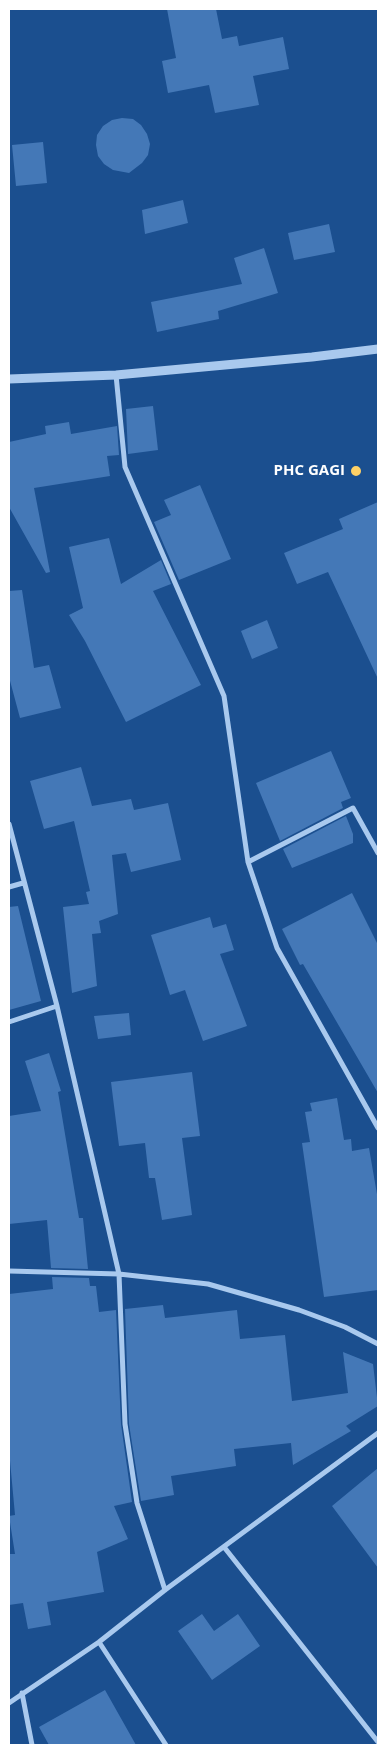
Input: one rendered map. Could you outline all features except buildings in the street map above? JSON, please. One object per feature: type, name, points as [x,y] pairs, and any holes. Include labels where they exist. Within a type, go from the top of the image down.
[{"type":"street","points":[[9,379],[116,375],[312,358],[378,349]]},
{"type":"street","points":[[116,375],[125,467],[224,696],[248,862],[277,948],[378,1128]]},
{"type":"street","points":[[248,862],[353,808],[378,853]]},
{"type":"street","points":[[9,824],[23,883],[57,1006],[119,1274],[125,1424],[137,1503],[165,1590]]},
{"type":"street","points":[[9,887],[23,883]]},
{"type":"street","points":[[9,1022],[57,1006]]},
{"type":"street","points":[[9,1271],[119,1274],[208,1284],[299,1310],[345,1328],[378,1344]]},
{"type":"street","points":[[9,1703],[99,1642],[165,1590],[378,1433]]},
{"type":"street","points":[[224,1547],[378,1742]]},
{"type":"street","points":[[99,1642],[166,1745]]},
{"type":"street","points":[[22,1694],[32,1745]]},
{"type":"place","name":"PHC GAGI","points":[[356,471]]}]
